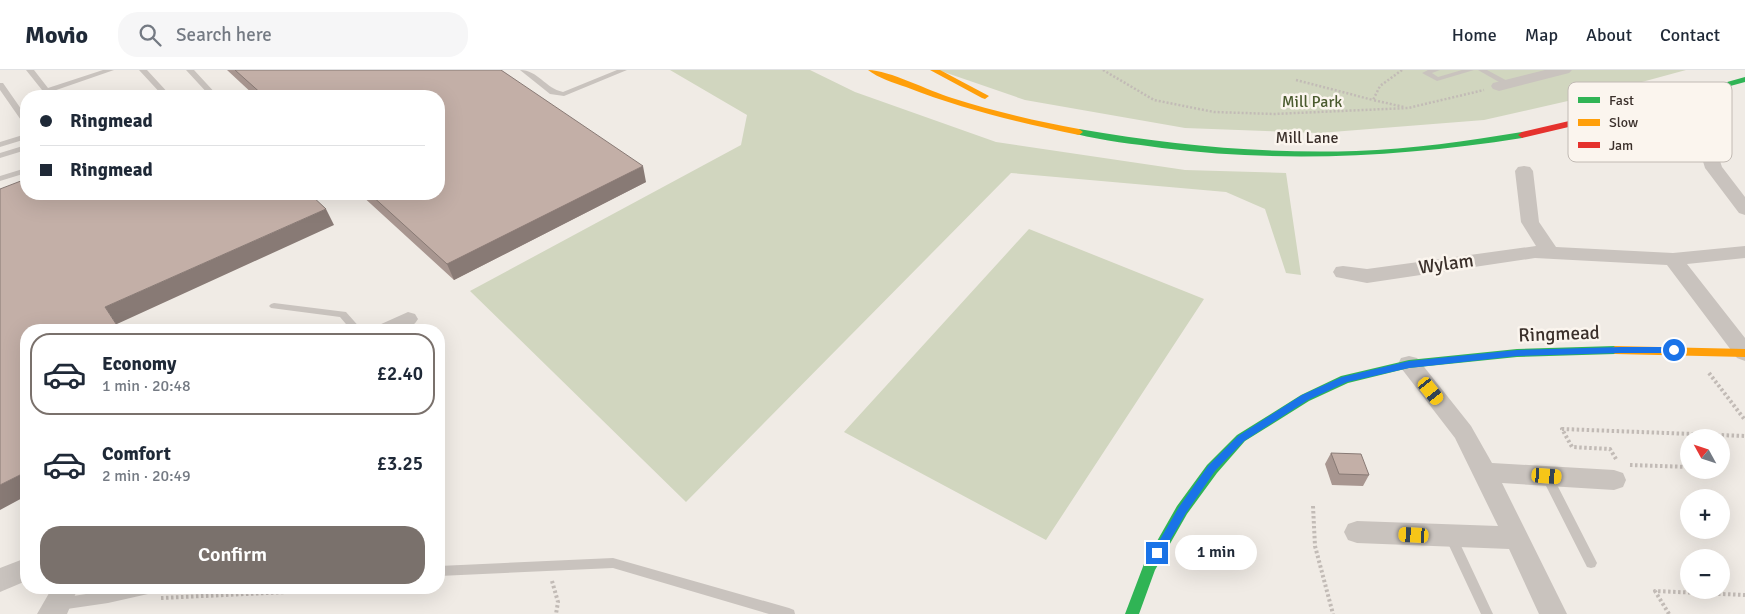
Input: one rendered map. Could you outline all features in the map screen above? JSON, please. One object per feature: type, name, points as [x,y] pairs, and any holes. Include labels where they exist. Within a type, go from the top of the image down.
[{"type":"main road","name":"Mill Lane","points":[[872,70],[924,92],[962,104],[1065,130],[1183,148],[1244,153],[1314,155],[1403,151],[1487,142],[1568,126]]},
{"type":"main road","points":[[929,73],[985,96],[998,99]]},
{"type":"main road","name":"Mill Lane","points":[[1732,83],[1745,79]]},
{"type":"main road","name":"Ringmead","points":[[1132,614],[1149,568],[1182,510],[1212,469],[1241,438],[1305,398],[1345,379],[1409,364],[1517,353],[1621,350],[1745,352]]},
{"type":"street","points":[[1504,85],[1562,70]]},
{"type":"street","points":[[1712,162],[1714,168],[1745,209]]},
{"type":"street","points":[[1524,171],[1530,222],[1550,253]]},
{"type":"street","name":"Wylam","points":[[1342,272],[1367,276],[1535,252],[1673,259],[1745,252]]},
{"type":"street","points":[[1673,259],[1745,352]]},
{"type":"street","points":[[398,324],[408,319]]},
{"type":"street","points":[[1409,364],[1463,432],[1485,472],[1553,614]]},
{"type":"street","points":[[1485,472],[1547,476],[1617,472]]},
{"type":"street","points":[[1357,532],[1516,538]]},
{"type":"street","points":[[0,580],[20,571]]},
{"type":"lane","points":[[30,70],[46,90]]},
{"type":"lane","points":[[49,90],[90,73],[110,70]]},
{"type":"lane","points":[[143,70],[161,90]]},
{"type":"lane","points":[[190,70],[208,90]]},
{"type":"lane","points":[[524,70],[553,92],[564,94],[623,70]]},
{"type":"lane","points":[[1436,70],[1426,72],[1437,79],[1470,70]]},
{"type":"lane","points":[[1482,70],[1504,85]]},
{"type":"lane","points":[[0,85],[20,111]]},
{"type":"lane","points":[[0,102],[14,101]]},
{"type":"lane","points":[[0,145],[20,138]]},
{"type":"lane","points":[[0,156],[20,149]]},
{"type":"lane","points":[[0,179],[20,172]]},
{"type":"lane","points":[[274,306],[343,314],[352,324]]},
{"type":"lane","points":[[1547,476],[1591,563]]},
{"type":"lane","points":[[1451,537],[1486,614]]},
{"type":"lane","points":[[445,571],[613,563],[790,614]]},
{"type":"lane","points":[[58,602],[140,594]]},
{"type":"path","points":[[1103,70],[1154,100],[1214,112],[1274,114],[1408,108],[1504,85]]},
{"type":"path","points":[[1373,100],[1374,93],[1381,84],[1402,70]]},
{"type":"path","points":[[1296,80],[1408,108]]},
{"type":"path","points":[[1692,351],[1745,420]]},
{"type":"path","points":[[1680,435],[1562,429],[1572,447],[1610,449],[1617,472],[1680,468]]},
{"type":"path","points":[[1730,436],[1745,436]]},
{"type":"path","points":[[1313,506],[1315,546],[1333,614]]},
{"type":"path","points":[[1669,614],[1655,590],[1745,595]]},
{"type":"green space","points":[[670,70],[810,70],[855,92],[996,142],[1185,170],[1286,173],[1301,275],[1286,273],[1265,209],[1226,192],[1011,173],[686,502],[470,291],[741,145],[747,115]]},
{"type":"green space","name":"Mill Park","points":[[938,70],[1686,70],[1642,82],[1568,82],[1568,101],[1484,120],[1319,133],[1185,128],[1025,100]]},
{"type":"green space","points":[[1029,229],[1204,299],[1046,540],[844,432]]},
{"type":"building","points":[[235,70],[501,70],[643,166],[447,264],[377,200],[445,200],[445,90],[257,90]]},
{"type":"building","points":[[20,181],[20,200],[316,200],[326,209],[105,307],[116,324],[20,324],[20,475],[0,485],[0,189]]},
{"type":"building","points":[[1331,453],[1361,454],[1369,475],[1339,474]]},
{"type":"traffic: fast","points":[[1732,83],[1745,79]]},
{"type":"traffic: fast","points":[[1079,132],[1189,148],[1300,155],[1356,154],[1411,150],[1467,144],[1522,135]]},
{"type":"traffic: fast","points":[[1132,614],[1149,568],[1182,510],[1212,469],[1241,438],[1305,398],[1345,379],[1409,364],[1517,353],[1615,350]]},
{"type":"traffic: slow","points":[[872,70],[922,91],[999,115],[1079,132]]},
{"type":"traffic: slow","points":[[934,70],[985,96]]},
{"type":"traffic: slow","points":[[1615,350],[1745,353]]},
{"type":"traffic: jam","points":[[1522,135],[1568,124]]},
{"type":"route","points":[[1157,553],[1182,510],[1212,469],[1241,438],[1305,398],[1345,379],[1409,364],[1517,353],[1674,350]]}]
